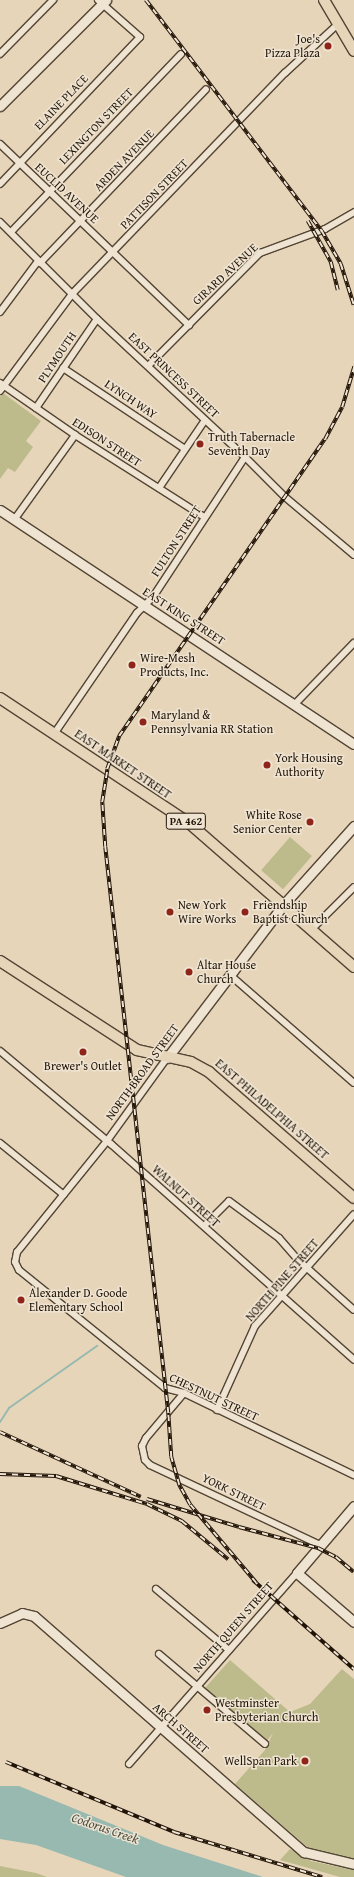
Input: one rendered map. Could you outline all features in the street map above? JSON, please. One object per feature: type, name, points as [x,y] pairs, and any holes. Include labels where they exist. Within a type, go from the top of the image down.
[{"type":"main road","points":[[324,0],[354,52]]},
{"type":"main road","name":"EAST MARKET STREET","points":[[1,702],[54,734],[189,823],[284,904],[354,967]]},
{"type":"main road","name":"EAST PHILADELPHIA STREET","points":[[0,961],[127,1045],[148,1054],[191,1062],[209,1072],[354,1198]]},
{"type":"street","points":[[0,54],[53,0]]},
{"type":"street","points":[[0,106],[102,1]]},
{"type":"street","name":"ELAINE PLACE","points":[[0,184],[19,162],[140,37],[102,1]]},
{"type":"street","name":"PATTISON STREET","points":[[1,387],[72,294],[285,73],[338,24]]},
{"type":"street","name":"LEXINGTON STREET","points":[[11,232],[181,54]]},
{"type":"street","name":"ARDEN AVENUE","points":[[0,310],[39,262],[81,221],[206,89]]},
{"type":"street","name":"EUCLID AVENUE","points":[[0,144],[114,251],[189,325]]},
{"type":"street","name":"GIRARD AVENUE","points":[[149,365],[260,253],[325,229],[354,212]]},
{"type":"street","name":"EAST PRINCESS STREET","points":[[0,222],[72,294],[246,457],[285,497],[354,555]]},
{"type":"street","name":"PLYMOUTH","points":[[36,408],[97,318]]},
{"type":"street","name":"LYNCH WAY","points":[[64,368],[185,449]]},
{"type":"street","name":"EDISON STREET","points":[[1,387],[204,517]]},
{"type":"street","points":[[159,488],[205,420]]},
{"type":"street","points":[[14,520],[76,435]]},
{"type":"street","name":"FULTON STREET","points":[[54,734],[137,613],[153,597],[204,517],[246,457]]},
{"type":"street","name":"EAST KING STREET","points":[[0,510],[354,744]]},
{"type":"street","points":[[295,704],[354,643]]},
{"type":"street","name":"NORTH BROAD STREET","points":[[17,1252],[107,1141],[167,1058],[284,904],[354,826]]},
{"type":"street","points":[[312,929],[353,890]]},
{"type":"street","points":[[230,975],[354,1083]]},
{"type":"street","name":"WALNUT STREET","points":[[0,1051],[107,1141],[354,1360]]},
{"type":"street","points":[[0,1142],[64,1195]]},
{"type":"street","points":[[204,1226],[227,1200],[279,1238],[307,1268],[354,1310]]},
{"type":"street","name":"NORTH PINE STREET","points":[[217,1410],[255,1326],[354,1214]]},
{"type":"street","name":"CHESTNUT STREET","points":[[17,1252],[15,1262],[19,1270],[165,1388],[184,1394],[354,1475]]},
{"type":"street","name":"YORK STREET","points":[[184,1394],[146,1438],[142,1446],[142,1454],[150,1465],[320,1545]]},
{"type":"street","name":"NORTH QUEEN STREET","points":[[129,1764],[354,1506]]},
{"type":"street","points":[[297,1573],[354,1622]]},
{"type":"street","points":[[156,1588],[229,1650]]},
{"type":"street","name":"ARCH STREET","points":[[0,1624],[17,1614],[27,1613],[42,1622],[304,1852],[354,1864]]},
{"type":"street","points":[[159,1654],[198,1685],[265,1744]]},
{"type":"shaded area","points":[[3,393],[41,421],[26,441],[33,447],[15,472],[8,468],[0,479],[0,397]]},
{"type":"shaded area","points":[[290,837],[312,856],[283,889],[261,870]]},
{"type":"shaded area","name":"WellSpan Park","points":[[230,1660],[290,1712],[310,1704],[342,1669],[354,1679],[354,1860],[312,1851],[235,1784],[265,1750],[273,1733],[267,1741],[205,1688]]},
{"type":"shaded area","points":[[290,1849],[311,1861],[354,1870],[354,1877],[340,1877],[280,1860]]},
{"type":"shaded area","points":[[0,1866],[36,1873],[47,1877],[0,1877]]},
{"type":"water","name":"Codorus Creek","points":[[0,1786],[19,1786],[163,1845],[263,1877],[126,1877],[36,1845],[0,1839]]},
{"type":"waterway","points":[[0,1422],[9,1408],[97,1346]]},
{"type":"railway","points":[[146,0],[322,231],[341,264],[354,305]]},
{"type":"railway","points":[[308,221],[331,262],[338,290]]},
{"type":"railway","points":[[256,1583],[190,1505],[179,1485],[171,1457],[168,1413],[105,847],[102,802],[107,769],[119,736],[325,439],[342,407],[354,367]]},
{"type":"railway","points":[[0,1432],[141,1497]]},
{"type":"railway","points":[[0,1474],[56,1476],[147,1504],[182,1521],[228,1559]]},
{"type":"railway","points":[[147,1499],[239,1527],[318,1548],[336,1557],[354,1572]]},
{"type":"railway","points":[[253,1580],[354,1669]]},
{"type":"railway","points":[[6,1762],[174,1832],[322,1877]]},
{"type":"place","name":"Joe's Pizza Plaza","points":[[328,46]]},
{"type":"place","name":"Truth Tabernacle Seventh Day","points":[[200,444]]},
{"type":"place","name":"Wire-Mesh Products, Inc.","points":[[132,665]]},
{"type":"place","name":"Maryland & Pennsylvania RR Station","points":[[143,722]]},
{"type":"place","name":"York Housing Authority","points":[[267,765]]},
{"type":"place","name":"White Rose Senior Center","points":[[310,822]]},
{"type":"place","name":"New York Wire Works","points":[[170,912]]},
{"type":"place","name":"Friendship Baptist Church","points":[[245,912]]},
{"type":"place","name":"Altar House Church","points":[[189,972]]},
{"type":"place","name":"Brewer's Outlet","points":[[83,1052]]},
{"type":"place","name":"Alexander D. Goode Elementary School","points":[[21,1300]]},
{"type":"place","name":"Westminster Presbyterian Church","points":[[207,1710]]},
{"type":"place","name":"WellSpan Park","points":[[305,1761]]}]
